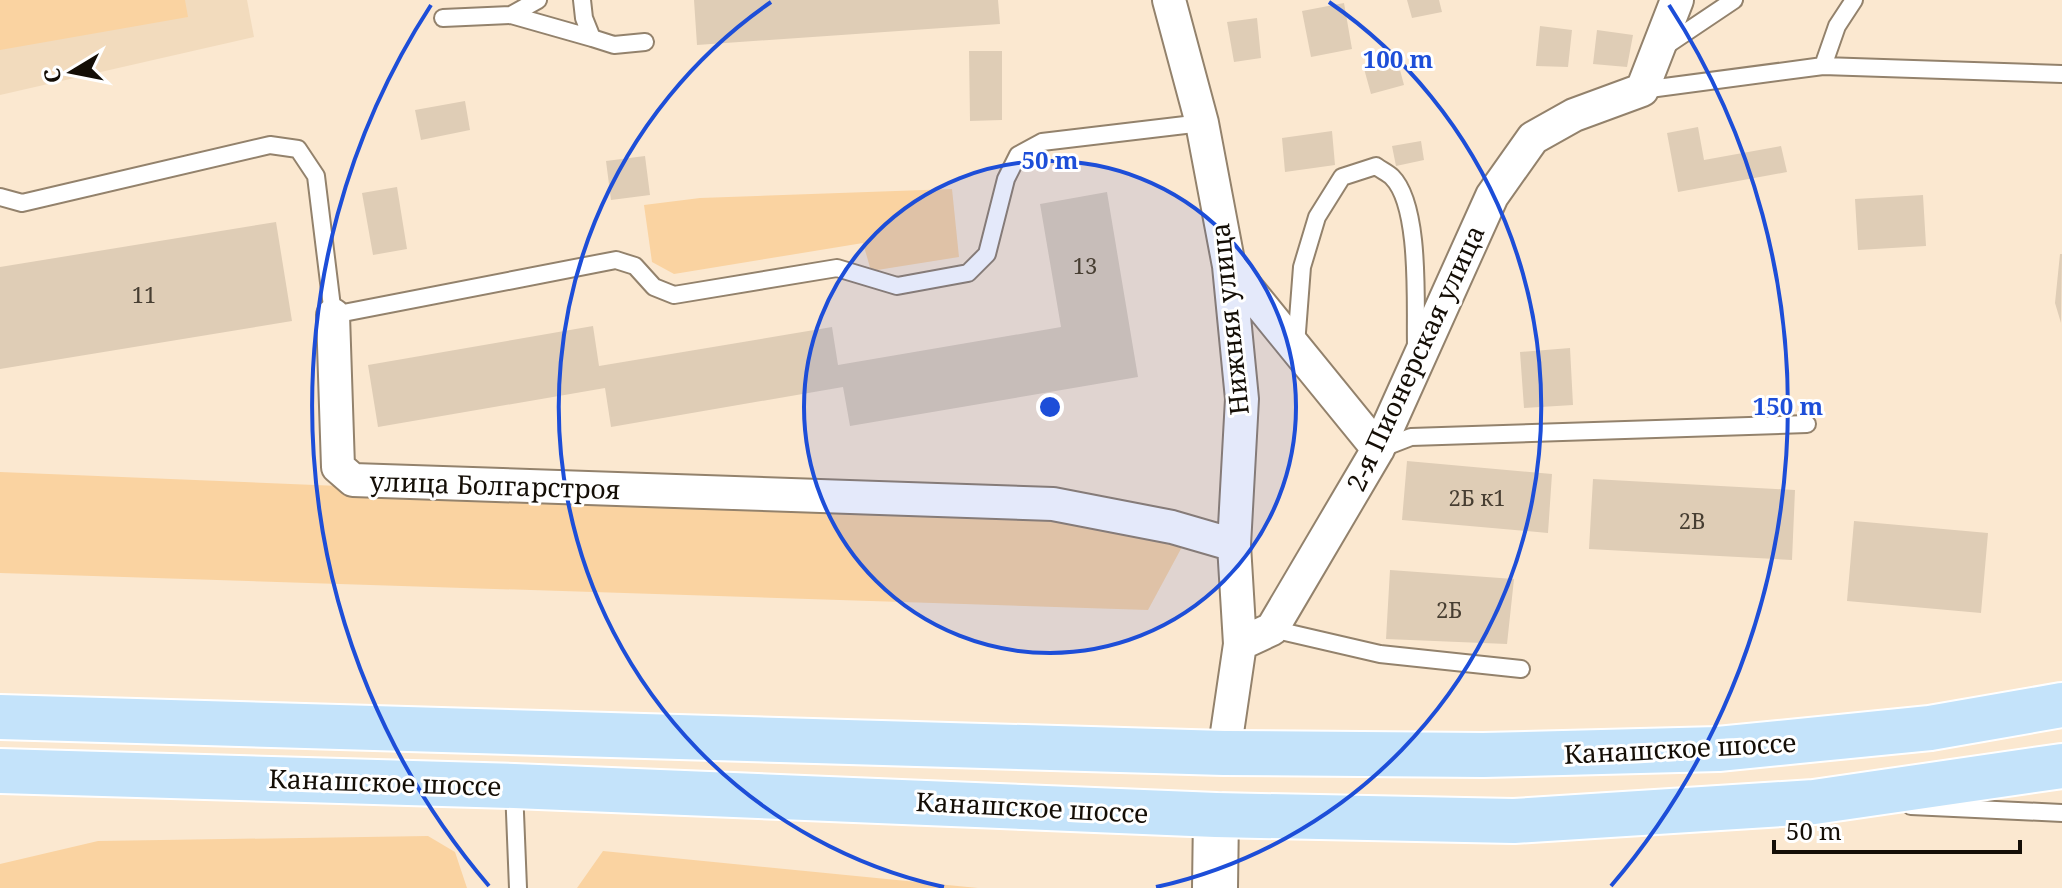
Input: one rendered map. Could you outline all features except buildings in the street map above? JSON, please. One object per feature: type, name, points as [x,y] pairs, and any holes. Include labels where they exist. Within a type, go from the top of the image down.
[{"type":"main road","name":"Канашское шоссе","points":[[0,717],[1224,753],[1566,755],[1718,749],[1930,728],[2062,705]]},
{"type":"main road","points":[[1216,815],[1224,753]]},
{"type":"main road","name":"Канашское шоссе","points":[[0,771],[514,786],[1216,815],[1514,821],[1814,802],[2062,766]]},
{"type":"street","name":"Нижняя улица","points":[[1169,0],[1202,123],[1229,266],[1242,399],[1234,545],[1240,644]]},
{"type":"street","points":[[1642,90],[1677,0]]},
{"type":"street","name":"2-я Пионерская улица","points":[[1272,629],[1378,449],[1492,196],[1533,138],[1574,115],[1642,90]]},
{"type":"street","points":[[1229,266],[1378,449]]},
{"type":"street","name":"улица Болгарстроя","points":[[333,315],[338,467],[353,480],[1053,504],[1172,527],[1234,545]]},
{"type":"street","points":[[1224,753],[1240,644],[1272,629]]},
{"type":"street","points":[[1215,888],[1216,815]]},
{"type":"lane","points":[[511,15],[538,0]]},
{"type":"lane","points":[[582,0],[584,18],[592,38]]},
{"type":"lane","points":[[1656,52],[1734,0]]},
{"type":"lane","points":[[1823,66],[1837,26],[1854,0]]},
{"type":"lane","points":[[443,18],[511,15],[614,45],[645,42]]},
{"type":"lane","points":[[1642,90],[1823,66],[2062,74]]},
{"type":"lane","points":[[333,315],[616,260],[635,266],[654,287],[674,295],[837,268],[897,286],[968,273],[987,254],[1006,179],[1018,155],[1042,142],[1202,123]]},
{"type":"lane","name":"улица Болгарстроя","points":[[0,197],[22,203],[270,145],[298,149],[316,176],[333,315]]},
{"type":"lane","points":[[1296,348],[1302,267],[1317,217],[1342,177],[1376,166],[1393,178],[1406,202],[1414,244],[1417,363]]},
{"type":"lane","points":[[1378,449],[1411,437],[1807,424]]},
{"type":"lane","points":[[1272,629],[1380,654],[1521,669]]},
{"type":"lane","points":[[514,786],[518,888]]},
{"type":"lane","points":[[1814,802],[2062,813]]},
{"type":"shaded area","points":[[0,0],[247,0],[254,37],[0,95]]},
{"type":"shaded area","points":[[0,0],[185,0],[188,17],[0,50]]},
{"type":"shaded area","points":[[952,189],[959,257],[871,271],[863,243],[674,274],[652,262],[644,205],[700,198]]},
{"type":"shaded area","points":[[0,472],[1196,521],[1148,610],[0,573]]},
{"type":"shaded area","points":[[428,836],[455,852],[467,888],[0,888],[0,864],[98,841]]},
{"type":"shaded area","points":[[603,851],[978,888],[577,888]]}]
